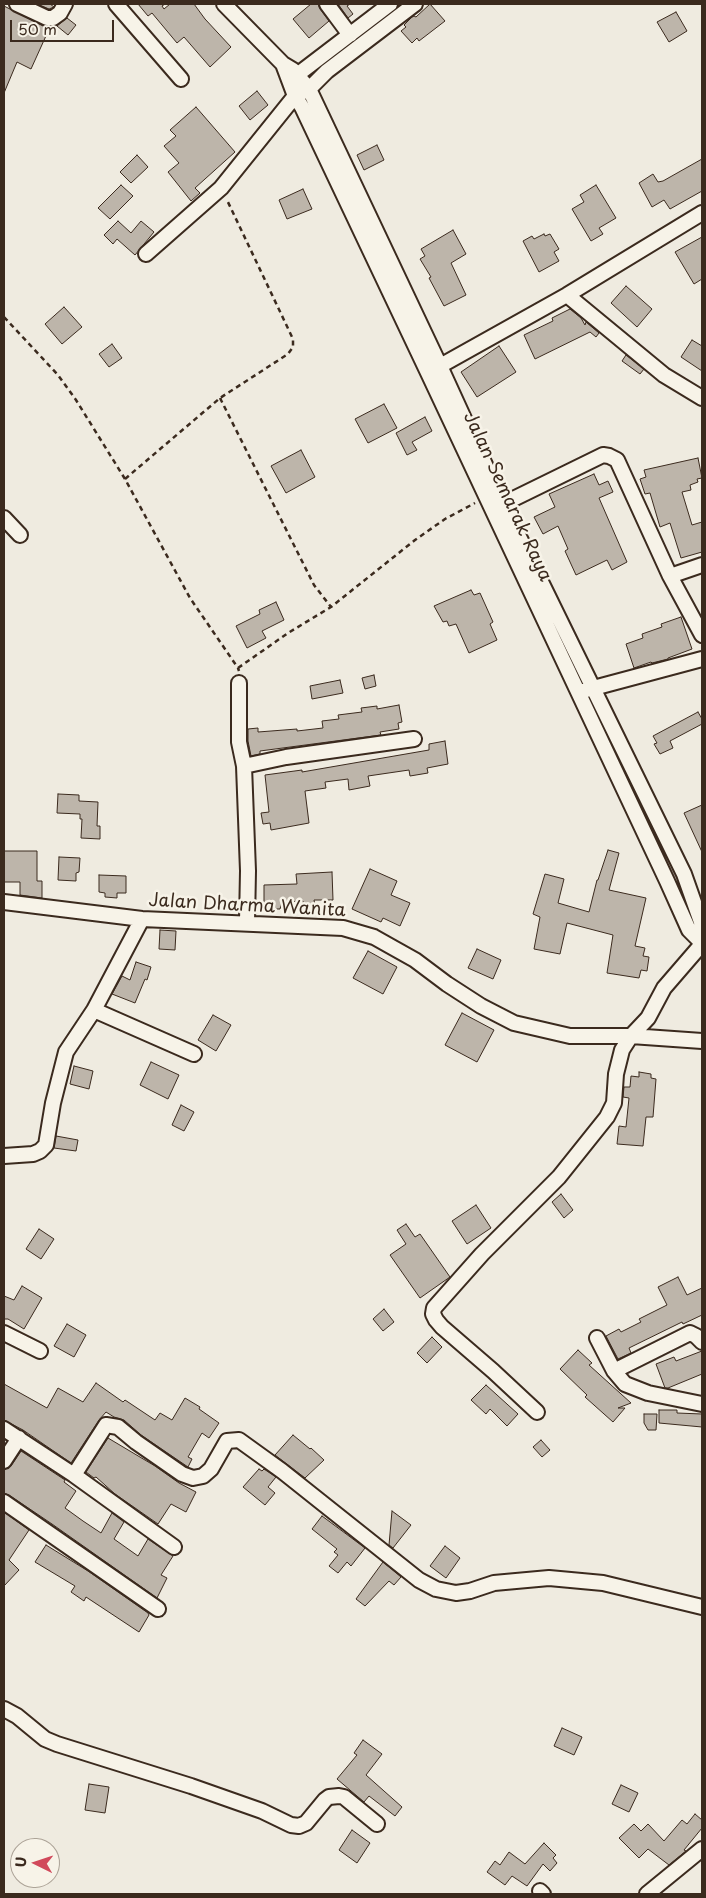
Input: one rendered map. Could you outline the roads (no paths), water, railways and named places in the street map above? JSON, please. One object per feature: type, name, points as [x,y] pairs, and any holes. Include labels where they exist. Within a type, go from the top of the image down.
[{"type":"street","points":[[17,4],[47,18],[53,18],[60,13],[65,4]]},
{"type":"street","points":[[116,4],[181,80]]},
{"type":"street","name":"Jalan Semarak Raya","points":[[224,4],[283,64],[294,84],[302,107],[668,881],[689,930],[702,943]]},
{"type":"street","points":[[327,4],[350,35]]},
{"type":"street","points":[[146,254],[221,188],[294,84],[350,35],[390,4]]},
{"type":"street","points":[[294,84],[309,89],[327,71],[415,4]]},
{"type":"street","name":"Jalan Semarak Raya","points":[[309,89],[503,504],[684,874],[701,922],[702,934]]},
{"type":"street","points":[[430,377],[440,366],[567,295],[702,213]]},
{"type":"street","points":[[375,262],[388,255]]},
{"type":"street","points":[[567,295],[664,375],[702,398]]},
{"type":"street","points":[[503,504],[603,455],[617,460],[670,576],[702,635]]},
{"type":"street","points":[[4,518],[20,536]]},
{"type":"street","points":[[670,576],[702,565]]},
{"type":"street","points":[[578,694],[593,687],[702,659]]},
{"type":"street","points":[[239,683],[239,742],[244,766],[248,871],[247,922]]},
{"type":"street","points":[[244,766],[286,757],[414,739]]},
{"type":"street","name":"Jalan Dharma Wanita","points":[[4,902],[142,919],[328,926],[356,931],[374,937],[415,960],[481,1006],[514,1023],[570,1036],[631,1036],[702,1041]]},
{"type":"street","points":[[4,1156],[33,1154],[40,1151],[46,1145],[53,1104],[66,1052],[94,1010],[142,919]]},
{"type":"street","points":[[537,1412],[442,1327],[436,1320],[434,1308],[482,1254],[559,1177],[607,1117],[614,1104],[616,1074],[622,1050],[631,1036],[648,1018],[664,988],[702,943]]},
{"type":"street","points":[[94,1010],[194,1054]]},
{"type":"street","points":[[614,1371],[690,1333],[702,1342]]},
{"type":"street","points":[[4,1334],[40,1351]]},
{"type":"street","points":[[597,1338],[614,1371],[625,1384],[636,1390],[702,1404]]},
{"type":"street","points":[[74,1475],[106,1425],[112,1424],[118,1427],[182,1474],[193,1478],[203,1476],[212,1469],[227,1441],[239,1440],[282,1471],[419,1580],[436,1589],[456,1593],[470,1591],[494,1583],[549,1578],[603,1583],[702,1607]]},
{"type":"street","points":[[4,1430],[74,1475],[174,1547]]},
{"type":"street","points":[[4,1461],[19,1438]]},
{"type":"street","points":[[4,1502],[158,1609]]},
{"type":"street","points":[[4,1709],[17,1716],[45,1739],[57,1744],[191,1786],[262,1811],[291,1825],[299,1826],[306,1823],[325,1800],[339,1796],[344,1797],[378,1824]]},
{"type":"street","points":[[647,1894],[702,1849]]}]
